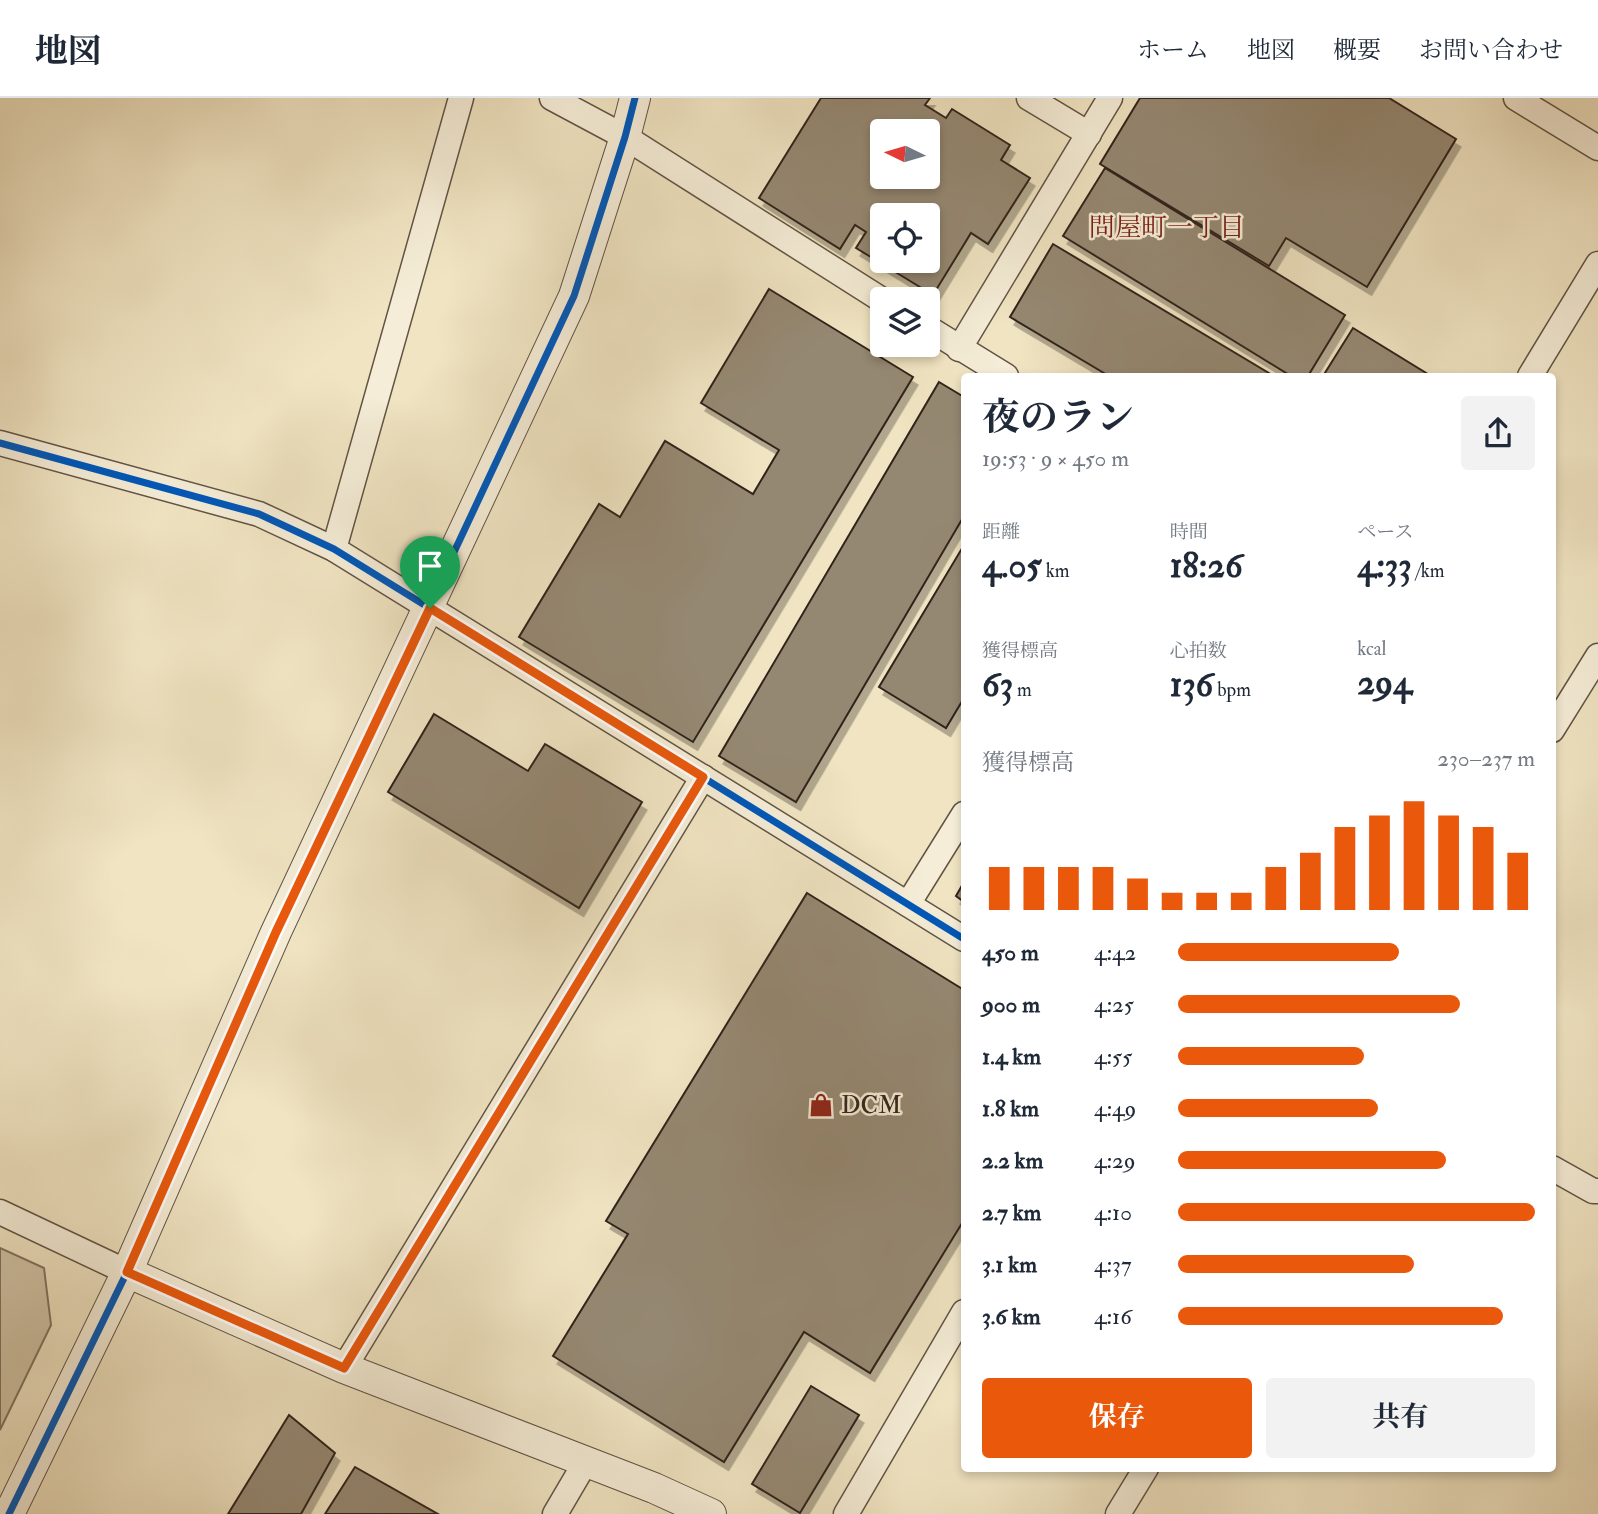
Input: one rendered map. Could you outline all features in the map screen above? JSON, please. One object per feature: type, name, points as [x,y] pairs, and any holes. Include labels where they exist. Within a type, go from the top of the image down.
[{"type":"street","points":[[334,549],[461,98]]},
{"type":"street","points":[[552,98],[625,137],[870,292]]},
{"type":"street","points":[[9,1514],[127,1272],[276,932],[574,296],[635,98]]},
{"type":"street","points":[[1029,98],[1089,134]]},
{"type":"street","points":[[959,349],[1110,98]]},
{"type":"street","points":[[1516,98],[1598,148]]},
{"type":"street","points":[[1532,373],[1598,264]]},
{"type":"street","points":[[940,336],[1001,373]]},
{"type":"street","points":[[0,443],[259,514],[334,549],[961,937]]},
{"type":"street","points":[[1556,724],[1598,656]]},
{"type":"street","points":[[344,1368],[703,777]]},
{"type":"street","points":[[908,904],[961,819]]},
{"type":"street","points":[[1556,1170],[1593,1191],[1598,1191]]},
{"type":"street","points":[[0,1212],[127,1272],[344,1368],[711,1514]]},
{"type":"street","points":[[846,1514],[961,1317]]},
{"type":"street","points":[[555,1514],[585,1463]]},
{"type":"street","points":[[1118,1514],[1144,1472]]},
{"type":"shaded area","points":[[0,1248],[44,1268],[51,1325],[0,1430]]},
{"type":"building","points":[[821,98],[930,98],[925,105],[946,118],[952,109],[1010,145],[1001,160],[1030,178],[988,244],[971,233],[938,287],[920,287],[897,273],[940,273],[940,203],[870,203],[870,257],[856,248],[866,232],[855,225],[840,249],[759,198]]},
{"type":"building","points":[[1140,98],[1389,98],[1456,139],[1367,287],[1286,238],[1269,266],[1100,164]]},
{"type":"building","points":[[1105,168],[1345,315],[1310,373],[1286,373],[1063,236]]},
{"type":"building","points":[[1053,244],[1269,373],[1104,373],[1010,317]]},
{"type":"building","points":[[769,289],[870,351],[870,357],[880,357],[913,377],[693,742],[519,637],[599,504],[620,517],[665,441],[753,494],[779,450],[701,403]]},
{"type":"building","points":[[1353,328],[1426,373],[1325,373]]},
{"type":"building","points":[[939,382],[961,395],[961,521],[796,802],[719,756]]},
{"type":"building","points":[[961,550],[961,703],[946,728],[879,687]]},
{"type":"building","points":[[434,714],[528,771],[545,744],[642,802],[579,908],[388,792]]},
{"type":"building","points":[[961,887],[961,900],[956,896]]},
{"type":"building","name":"DCM","points":[[807,893],[961,988],[961,1225],[870,1373],[804,1332],[724,1462],[553,1356],[628,1234],[606,1221]]},
{"type":"building","points":[[811,1386],[859,1415],[800,1513],[752,1484]]},
{"type":"building","points":[[289,1415],[335,1453],[301,1514],[228,1514]]},
{"type":"building","points":[[355,1467],[438,1514],[325,1514]]},
{"type":"cycle path","points":[[9,1514],[127,1272],[276,932],[574,296],[635,98]]},
{"type":"cycle path","points":[[0,443],[259,514],[334,549],[961,937]]},
{"type":"place","name":"DCM","points":[[821,1105]]},
{"type":"district","name":"問屋町一丁目","points":[[1167,228]]},
{"type":"route","points":[[430,608],[703,777],[344,1368],[127,1272],[276,932],[430,608]]}]
